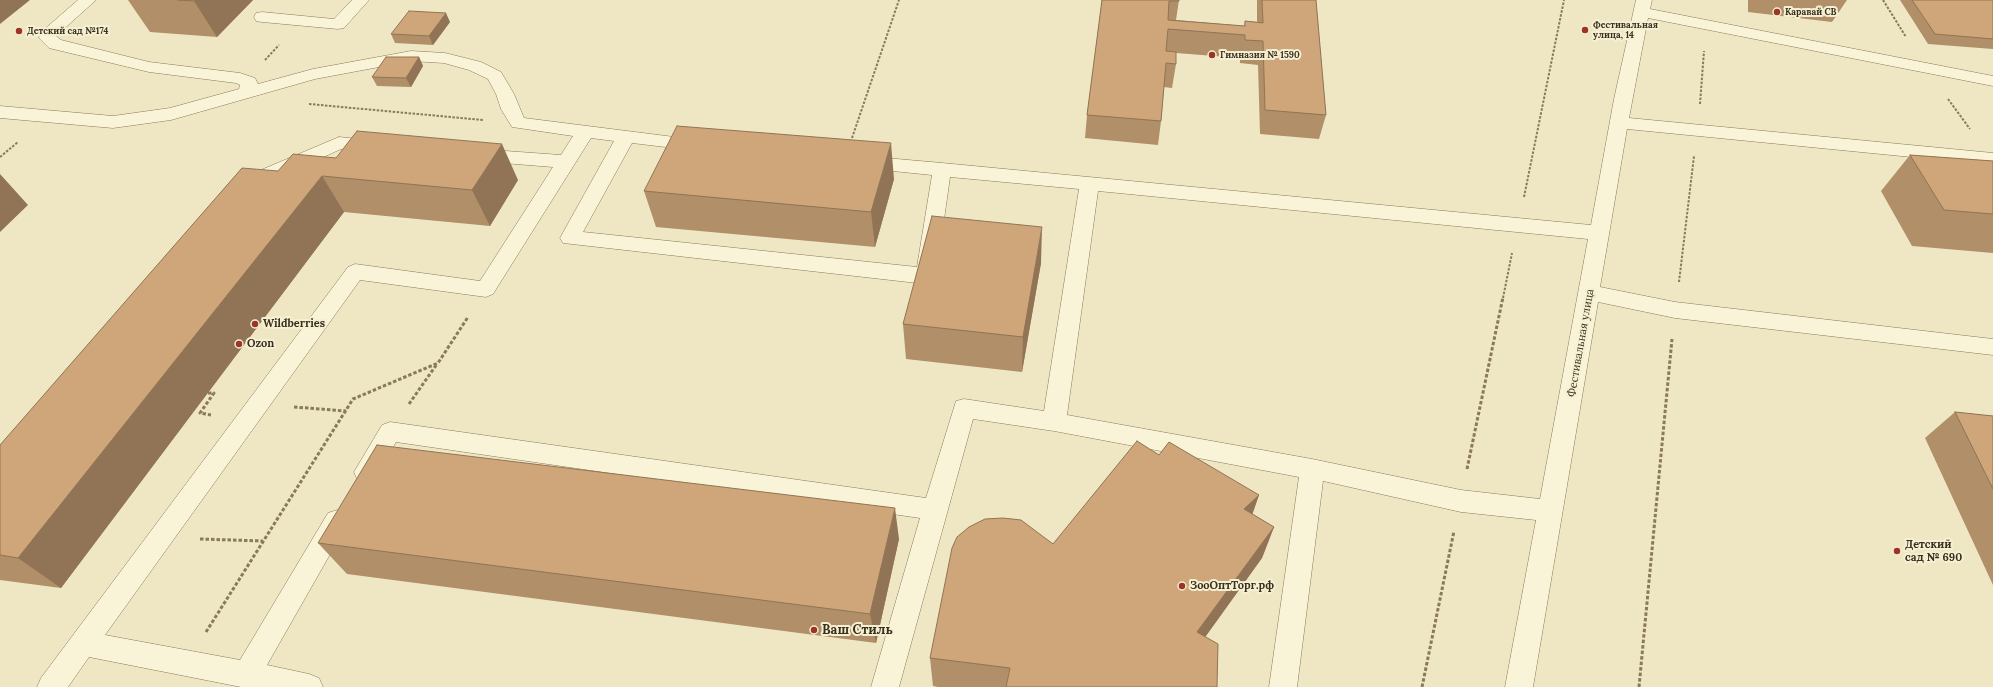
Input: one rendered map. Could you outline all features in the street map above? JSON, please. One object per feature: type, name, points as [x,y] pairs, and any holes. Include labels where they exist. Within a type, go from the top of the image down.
[{"type":"street","points":[[88,0],[48,33],[47,38],[55,44],[148,67],[240,78],[248,82],[248,92]]},
{"type":"street","points":[[262,17],[338,24],[360,0]]},
{"type":"street","points":[[1643,6],[1707,26],[1993,81]]},
{"type":"street","name":"Фестивальная улица","points":[[1519,687],[1590,293],[1623,99],[1643,6]]},
{"type":"street","points":[[0,113],[113,122],[171,114],[313,74],[411,56],[445,58],[475,66],[495,76],[518,123],[625,138],[719,147]]},
{"type":"street","points":[[1620,123],[1993,159]]},
{"type":"street","points":[[51,687],[355,272],[486,289],[585,132]]},
{"type":"street","points":[[625,138],[570,238],[926,276],[942,169]]},
{"type":"street","points":[[233,190],[339,143],[394,148]]},
{"type":"street","points":[[457,153],[567,162]]},
{"type":"street","points":[[845,160],[1600,233]]},
{"type":"street","points":[[1054,422],[1089,184]]},
{"type":"street","points":[[1590,293],[1675,310],[1993,347]]},
{"type":"street","points":[[885,687],[964,408],[1054,422],[1312,468],[1460,501],[1550,511]]},
{"type":"street","points":[[246,675],[390,432],[936,510]]},
{"type":"street","points":[[1283,687],[1312,468]]},
{"type":"street","points":[[83,643],[309,687]]},
{"type":"path","points":[[845,160],[899,0]]},
{"type":"path","points":[[1422,687],[1564,0]]},
{"type":"path","points":[[1883,0],[1925,67],[1993,159]]},
{"type":"path","points":[[248,92],[252,74],[301,21]]},
{"type":"path","points":[[1639,687],[1675,310],[1697,130],[1707,26]]},
{"type":"path","points":[[306,103],[518,123]]},
{"type":"path","points":[[390,432],[438,363],[486,289]]},
{"type":"path","points":[[186,663],[353,399],[438,363]]},
{"type":"path","points":[[200,413],[214,393],[208,393]]},
{"type":"path","points":[[258,404],[346,411]]},
{"type":"path","points":[[161,537],[263,542]]},
{"type":"building","points":[[1102,0],[1179,0],[1169,1],[1168,20],[1245,26],[1245,21],[1263,23],[1262,0],[1316,0],[1326,115],[1265,110],[1263,41],[1245,40],[1245,35],[1168,29],[1166,51],[1176,52],[1176,64],[1166,63],[1161,121],[1087,115]]},
{"type":"building","points":[[1912,0],[1993,0],[1993,39],[1935,34]]},
{"type":"building","points":[[409,11],[446,13],[429,36],[391,34]]},
{"type":"building","points":[[386,57],[419,57],[406,78],[372,77]]},
{"type":"building","points":[[677,126],[891,143],[871,212],[644,191]]},
{"type":"building","points":[[357,131],[502,144],[472,190],[322,176],[18,558],[0,555],[0,445],[242,168],[278,171],[293,154],[336,158]]},
{"type":"building","points":[[1910,155],[1993,161],[1993,214],[1944,210]]},
{"type":"building","points":[[932,216],[1042,227],[1023,337],[903,324]]},
{"type":"building","points":[[1955,412],[1993,416],[1993,489]]},
{"type":"building","points":[[1137,441],[1159,455],[1169,442],[1259,495],[1244,509],[1274,527],[1197,632],[1218,644],[1217,687],[1006,687],[1010,668],[930,658],[952,548],[957,537],[969,527],[985,519],[1003,518],[1021,520],[1053,544]]},
{"type":"building","points":[[377,445],[895,508],[870,614],[318,543]]},
{"type":"place","name":"Каравай СВ","points":[[1777,12]]},
{"type":"place","name":"Фестивальная улица, 14","points":[[1585,30]]},
{"type":"place","name":"Детский сад №174","points":[[19,31]]},
{"type":"place","name":"Гимназия № 1590","points":[[1212,55]]},
{"type":"place","name":"Wildberries","points":[[255,324]]},
{"type":"place","name":"Ozon","points":[[239,344]]},
{"type":"place","name":"Детский сад № 690","points":[[1897,551]]},
{"type":"place","name":"ЗооОптТорг.рф","points":[[1182,586]]},
{"type":"place","name":"Ваш Стиль","points":[[814,630]]}]
